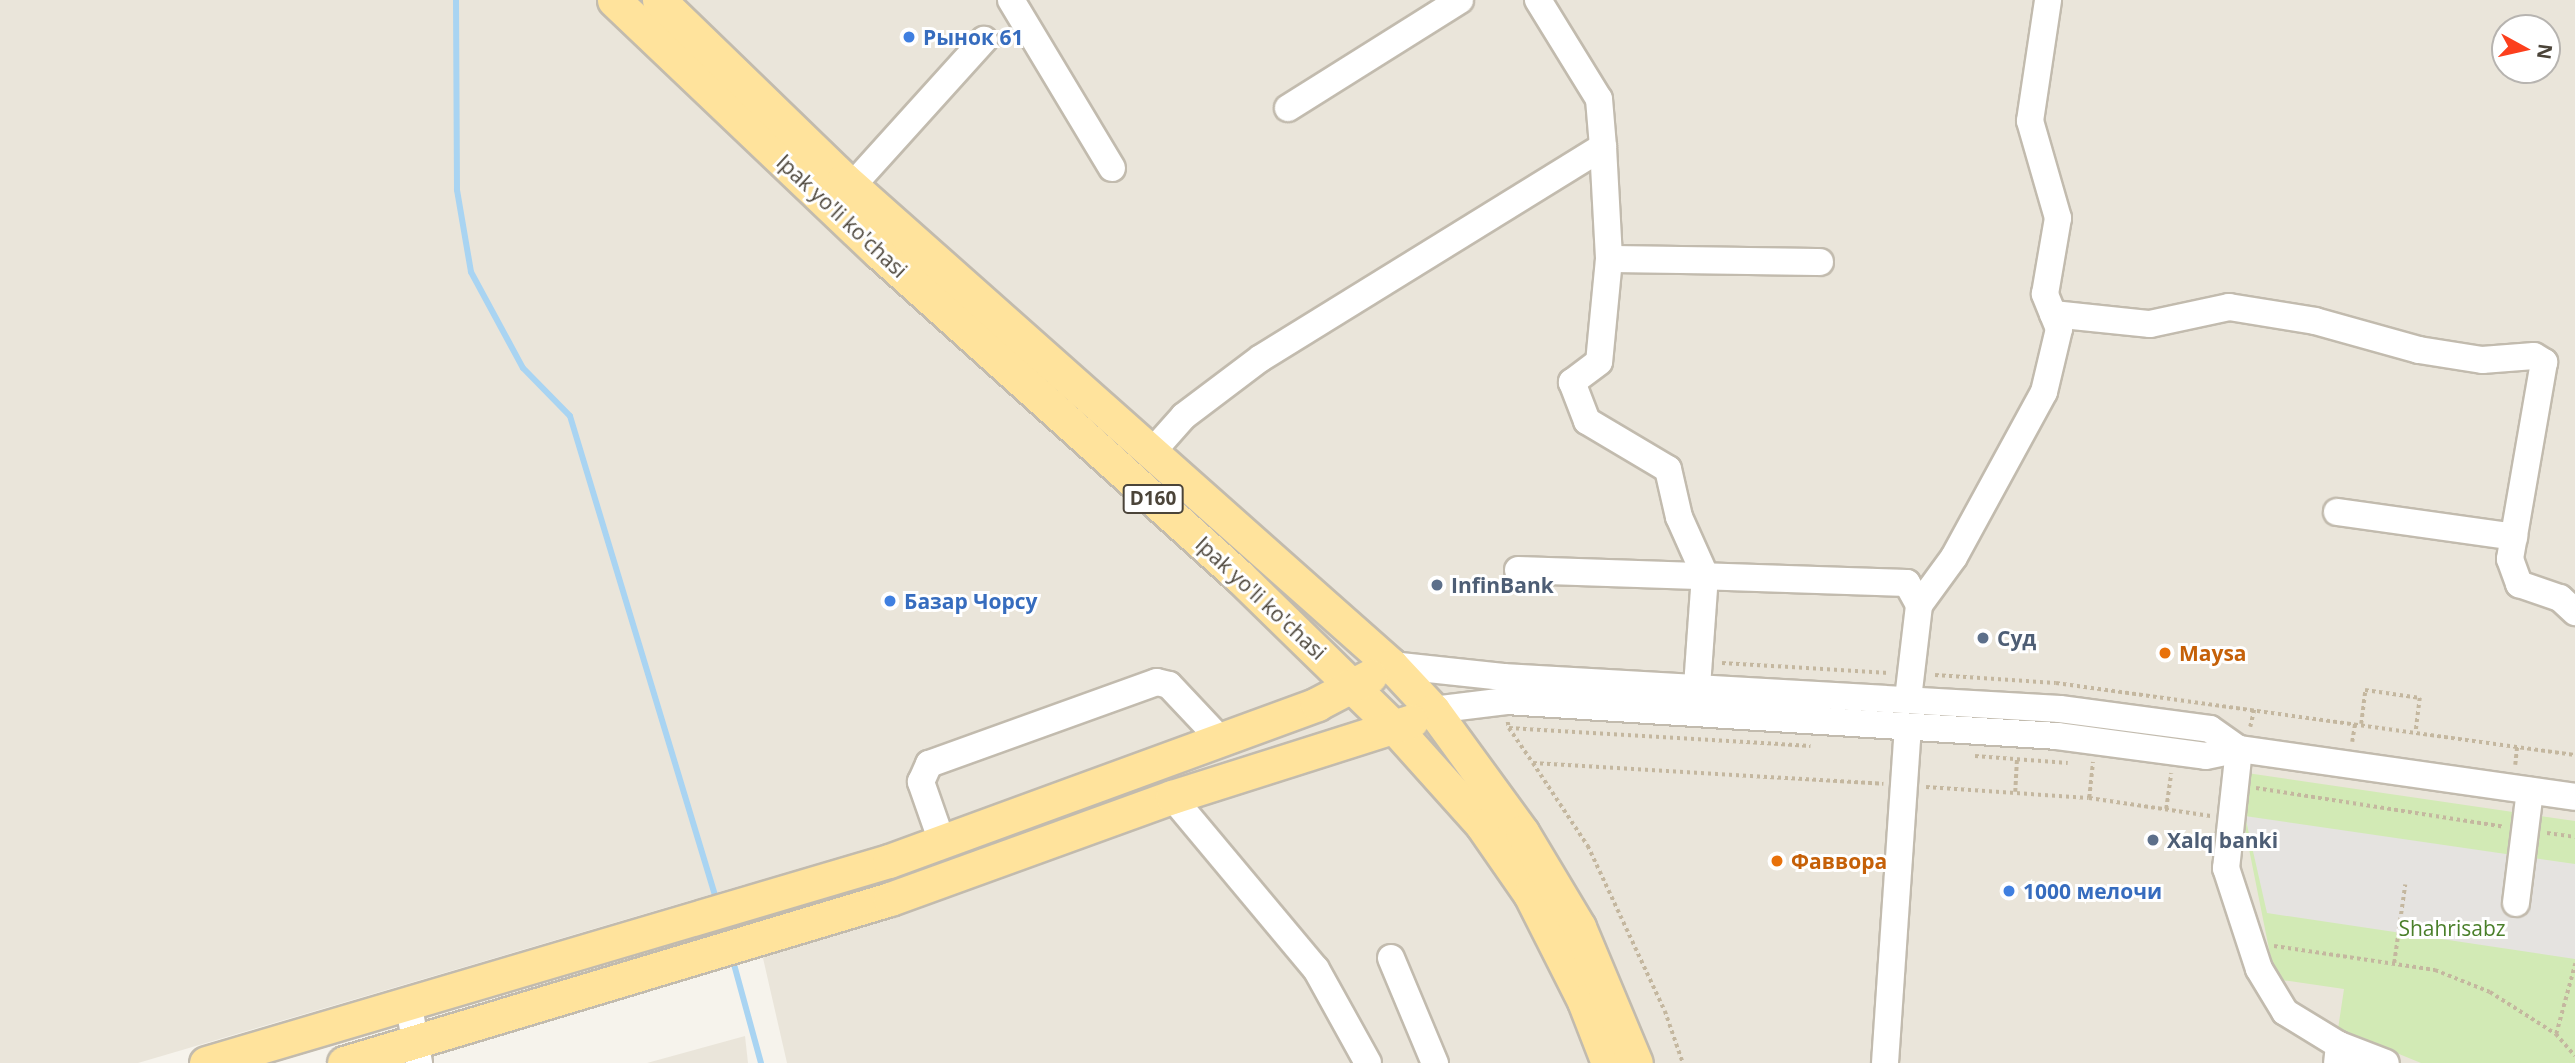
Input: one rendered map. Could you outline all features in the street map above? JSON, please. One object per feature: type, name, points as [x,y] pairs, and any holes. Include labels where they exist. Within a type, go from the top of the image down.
[{"type":"main road","name":"Ipak yo'li ko'chasi","points":[[614,0],[879,252],[1353,684],[1396,729],[1482,825],[1530,894],[1584,1001],[1608,1063]]},
{"type":"main road","name":"Ipak yo'li ko'chasi","points":[[659,0],[852,186],[1391,665],[1433,710],[1522,832],[1579,927],[1636,1063]]},
{"type":"main road","points":[[206,1063],[408,1001],[691,920],[942,842],[1317,704],[1391,665]]},
{"type":"main road","points":[[344,1063],[418,1052],[992,864],[1172,797],[1355,737],[1396,729],[1433,710]]},
{"type":"street","points":[[1011,0],[1112,168]]},
{"type":"street","points":[[1288,108],[1460,0]]},
{"type":"street","points":[[1538,0],[1599,99],[1609,259],[1599,362],[1572,382],[1587,421],[1668,468],[1679,517],[1705,575],[1697,687]]},
{"type":"street","points":[[1909,699],[1919,605],[1954,557],[2044,392],[2059,329],[2045,294],[2058,218],[2030,121],[2048,0]]},
{"type":"street","points":[[852,186],[984,40]]},
{"type":"street","points":[[1152,452],[1184,416],[1261,358],[1603,147]]},
{"type":"street","points":[[1609,259],[1820,262]]},
{"type":"street","points":[[2053,314],[2150,324],[2229,307],[2315,321],[2419,350],[2482,360],[2534,356],[2543,362],[2510,559],[2519,584],[2560,598],[2575,612]]},
{"type":"street","points":[[2337,512],[2514,537]]},
{"type":"street","points":[[1518,570],[1907,583],[1919,605]]},
{"type":"street","points":[[1391,665],[2060,709],[2210,729],[2239,749]]},
{"type":"street","points":[[942,842],[921,782],[929,764],[1157,682],[1169,685],[1219,738]]},
{"type":"street","points":[[1433,710],[1506,701],[1908,727],[2172,764],[2239,749],[2575,797]]},
{"type":"street","points":[[1885,1063],[1908,727]]},
{"type":"street","points":[[2239,749],[2228,818],[2226,868],[2259,969],[2285,1012],[2338,1054],[2386,1063]]},
{"type":"street","points":[[2516,903],[2530,791]]},
{"type":"street","points":[[1172,797],[1317,969],[1368,1063]]},
{"type":"street","points":[[1391,958],[1435,1063]]},
{"type":"street","points":[[408,1001],[418,1052]]},
{"type":"path","points":[[2361,724],[2365,690],[2420,698],[2416,732]]},
{"type":"path","points":[[1506,701],[1509,728],[1588,845],[1665,1011],[1683,1063]]},
{"type":"path","points":[[1509,728],[1824,747]]},
{"type":"path","points":[[1962,755],[2017,759],[2094,753]]},
{"type":"path","points":[[2094,753],[2106,767]]},
{"type":"path","points":[[2089,798],[2094,753]]},
{"type":"path","points":[[2015,793],[2017,759]]},
{"type":"path","points":[[1534,763],[2089,798],[2228,818]]},
{"type":"path","points":[[2158,774],[2172,764]]},
{"type":"path","points":[[2172,764],[2183,778]]},
{"type":"path","points":[[2166,809],[2172,764]]},
{"type":"path","points":[[2234,785],[2575,836]]},
{"type":"path","points":[[2394,963],[2405,885]]},
{"type":"path","points":[[2251,943],[2435,970],[2490,992],[2556,1034],[2575,1056]]},
{"type":"path","points":[[2556,1034],[2575,964]]},
{"type":"shaded area","points":[[0,0],[2575,0],[2575,1063],[787,1063],[746,884],[138,1063],[0,1063]]},
{"type":"shaded area","points":[[2245,816],[2575,864],[2575,959],[2267,913]]},
{"type":"shaded area","points":[[745,1036],[748,1063],[647,1063]]},
{"type":"green space","name":"Shahrisabz","points":[[2247,773],[2575,821],[2575,1063],[2421,1063],[2338,1029],[2344,989],[2275,979],[2242,814]]},
{"type":"waterway","points":[[456,0],[457,190],[471,272],[523,368],[570,416],[717,902]]},
{"type":"waterway","points":[[732,957],[761,1063]]},
{"type":"place","name":"Рынок 61","points":[[909,37]]},
{"type":"place","name":"InfinBank","points":[[1437,585]]},
{"type":"place","name":"Базар Чорсу","points":[[890,601]]},
{"type":"place","name":"Суд","points":[[1983,638]]},
{"type":"place","name":"Maysa","points":[[2165,653]]},
{"type":"place","name":"Xalq banki","points":[[2153,840]]},
{"type":"place","name":"Фаввора","points":[[1777,861]]},
{"type":"place","name":"1000 мелочи","points":[[2009,891]]}]
